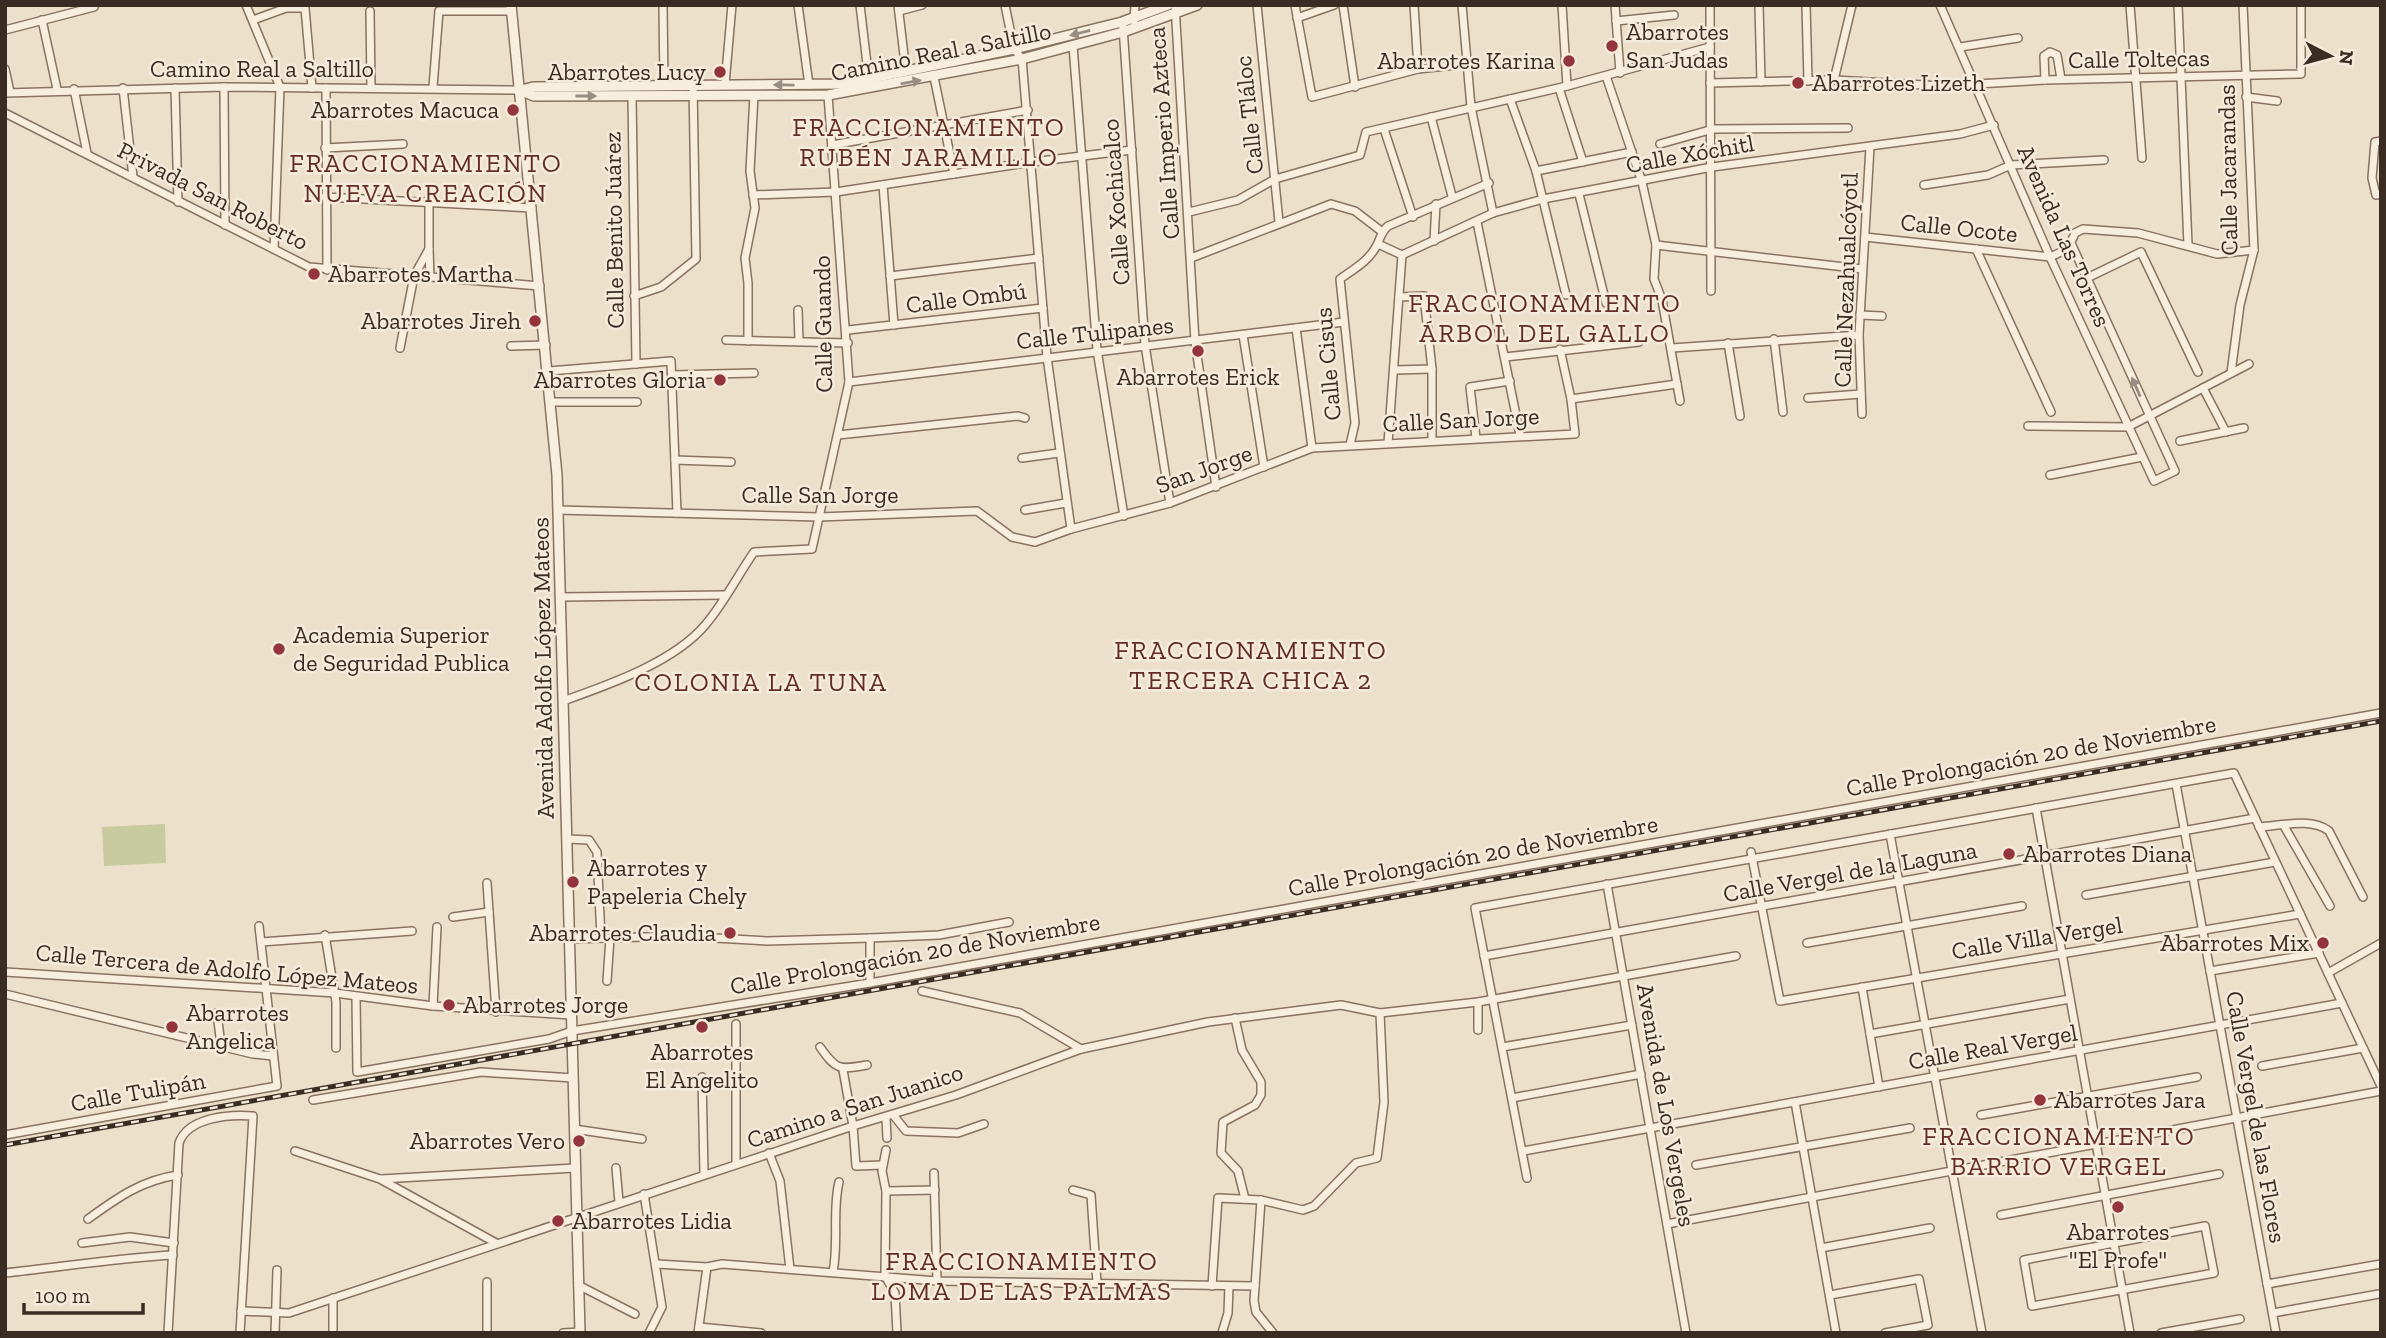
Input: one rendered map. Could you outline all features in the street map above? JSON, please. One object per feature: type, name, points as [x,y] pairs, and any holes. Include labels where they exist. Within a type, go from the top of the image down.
[{"type":"street","points":[[246,5],[280,88],[274,249]]},
{"type":"street","points":[[663,5],[664,85]]},
{"type":"street","points":[[725,84],[732,5]]},
{"type":"street","points":[[798,5],[809,85]]},
{"type":"street","points":[[860,5],[870,84]]},
{"type":"street","points":[[906,72],[899,8],[922,5]]},
{"type":"street","points":[[1005,5],[1014,49],[1022,59],[1047,357],[1071,529]]},
{"type":"street","points":[[1134,24],[1135,5]]},
{"type":"street","name":"Camino Real a Saltillo","points":[[1134,24],[1168,5]]},
{"type":"street","name":"Camino Real a Saltillo","points":[[8,92],[223,87],[433,87],[519,90],[533,87],[664,85],[754,95],[828,95],[906,72],[1123,27],[1175,9],[1197,5]]},
{"type":"street","name":"Calle Tláloc","points":[[1257,5],[1279,222]]},
{"type":"street","points":[[1295,5],[1312,97],[1355,88],[1418,69],[1465,64]]},
{"type":"street","points":[[1297,18],[1335,5]]},
{"type":"street","points":[[1343,5],[1355,88]]},
{"type":"street","points":[[1414,5],[1418,69]]},
{"type":"street","points":[[1462,5],[1465,64],[1471,107],[1489,183],[1493,213]]},
{"type":"street","points":[[1562,5],[1563,87],[1583,162]]},
{"type":"street","points":[[1615,5],[1620,73]]},
{"type":"street","points":[[1710,5],[1714,249],[1712,291]]},
{"type":"street","points":[[1759,5],[1761,82]]},
{"type":"street","points":[[1806,5],[1808,81]]},
{"type":"street","points":[[1835,80],[1852,5]]},
{"type":"street","name":"Avenida Las Torres","points":[[1940,5],[2050,257],[2154,481],[2175,471],[2071,243]]},
{"type":"street","points":[[2130,5],[2142,158]]},
{"type":"street","points":[[2178,5],[2188,245]]},
{"type":"street","name":"Calle Jacarandas","points":[[2231,373],[2240,305],[2255,250],[2243,5]]},
{"type":"street","name":"Calle Toltecas","points":[[1710,83],[1835,80],[1977,85],[2061,79],[2301,74],[2301,5]]},
{"type":"street","points":[[5,30],[94,8]]},
{"type":"street","points":[[253,20],[286,8],[305,8],[312,88]]},
{"type":"street","points":[[433,87],[439,11],[511,8]]},
{"type":"street","name":"Avenida Adolfo López Mateos","points":[[511,8],[552,402],[558,510],[580,1332]]},
{"type":"street","name":"Calle Imperio Azteca","points":[[1175,9],[1195,341],[1216,487]]},
{"type":"street","points":[[370,11],[371,87]]},
{"type":"street","points":[[1616,21],[1674,15]]},
{"type":"street","points":[[42,20],[57,89]]},
{"type":"street","name":"Camino Real a Saltillo","points":[[519,90],[534,96],[632,96],[725,84],[870,84],[934,77],[1022,59],[1073,46],[1123,27]]},
{"type":"street","name":"Calle Xochicalco","points":[[1123,27],[1145,345],[1170,503]]},
{"type":"street","points":[[1960,47],[2018,38]]},
{"type":"street","points":[[1073,46],[1097,350],[1124,516]]},
{"type":"street","points":[[1189,212],[1238,200],[1275,179],[1360,155],[1366,132],[1620,73],[1710,47]]},
{"type":"street","points":[[2045,80],[2044,56],[2050,52],[2057,55],[2061,79]]},
{"type":"street","points":[[5,69],[8,92]]},
{"type":"street","points":[[1606,76],[1642,182],[1656,244],[1654,279],[1672,348],[1680,401]]},
{"type":"street","points":[[934,77],[954,174]]},
{"type":"street","points":[[223,87],[225,225]]},
{"type":"street","points":[[123,88],[133,177]]},
{"type":"street","points":[[175,88],[178,201]]},
{"type":"street","points":[[326,88],[327,270]]},
{"type":"street","points":[[74,89],[87,153]]},
{"type":"street","points":[[634,296],[661,287],[696,259],[693,90]]},
{"type":"street","points":[[748,341],[745,258],[753,227],[750,171],[754,95]]},
{"type":"street","name":"Calle Guando","points":[[725,596],[754,552],[812,549],[849,382],[848,330],[828,95]]},
{"type":"street","name":"Calle Benito Juárez","points":[[632,96],[636,364]]},
{"type":"street","points":[[2246,97],[2277,101]]},
{"type":"street","points":[[1510,99],[1536,171],[1566,295]]},
{"type":"street","points":[[832,145],[1028,110]]},
{"type":"street","name":"Privada San Roberto","points":[[5,113],[309,267],[540,286]]},
{"type":"street","points":[[1431,117],[1452,196]]},
{"type":"street","name":"Calle Xóchitl","points":[[1402,255],[1493,213],[1543,199],[1712,167],[1960,134],[1994,125]]},
{"type":"street","points":[[1660,144],[1713,129],[1848,128]]},
{"type":"street","points":[[1384,129],[1413,217]]},
{"type":"street","points":[[2381,141],[2375,142],[2372,160],[2376,194],[2381,194]]},
{"type":"street","points":[[326,148],[404,144]]},
{"type":"street","name":"Calle Nezahualcóyotl","points":[[1862,414],[1859,335],[1870,147]]},
{"type":"street","points":[[753,195],[836,192],[1083,154],[1132,150]]},
{"type":"street","points":[[1536,171],[1632,152]]},
{"type":"street","points":[[1924,185],[1988,175],[2011,165],[2104,160]]},
{"type":"street","points":[[1381,232],[1452,196],[1489,183]]},
{"type":"street","points":[[883,185],[894,325]]},
{"type":"street","points":[[1579,194],[1606,303]]},
{"type":"street","points":[[325,197],[532,208]]},
{"type":"street","points":[[429,201],[430,277]]},
{"type":"street","points":[[1434,241],[1437,204]]},
{"type":"street","points":[[1191,258],[1279,222],[1338,205],[1356,211],[1381,232]]},
{"type":"street","points":[[1477,222],[1520,435]]},
{"type":"street","points":[[2050,257],[2071,243],[2075,233],[2083,229],[2138,233],[2217,254],[2255,250]]},
{"type":"street","points":[[1381,232],[1378,244],[1402,255],[1388,443]]},
{"type":"street","name":"Calle Ocote","points":[[1865,237],[2050,257]]},
{"type":"street","name":"Calle Cisus","points":[[1350,445],[1355,423],[1340,279],[1366,261],[1378,244]]},
{"type":"street","points":[[1656,244],[1862,269]]},
{"type":"street","points":[[400,348],[414,276],[429,249]]},
{"type":"street","points":[[1976,249],[2051,412]]},
{"type":"street","points":[[2087,278],[2141,252],[2197,372]]},
{"type":"street","points":[[890,276],[1039,258]]},
{"type":"street","points":[[1399,297],[1424,296],[1432,369],[1432,440]]},
{"type":"street","name":"Calle Ombú","points":[[848,330],[1043,308]]},
{"type":"street","points":[[798,310],[799,341]]},
{"type":"street","points":[[1860,315],[1882,316]]},
{"type":"street","name":"Calle Tulipanes","points":[[849,382],[1344,322]]},
{"type":"street","points":[[1296,328],[1312,448]]},
{"type":"street","points":[[1243,334],[1264,467]]},
{"type":"street","points":[[1672,348],[1859,335]]},
{"type":"street","points":[[1774,339],[1783,412]]},
{"type":"street","points":[[726,340],[848,343]]},
{"type":"street","points":[[1505,357],[1639,342]]},
{"type":"street","points":[[1728,343],[1740,416]]},
{"type":"street","points":[[511,346],[546,345]]},
{"type":"street","points":[[1560,349],[1571,399],[1677,384]]},
{"type":"street","points":[[549,371],[671,361],[677,513]]},
{"type":"street","points":[[2028,426],[2128,427],[2249,364]]},
{"type":"street","points":[[1394,370],[1432,369]]},
{"type":"street","points":[[672,375],[754,373]]},
{"type":"street","points":[[1476,438],[1470,387],[1510,381]]},
{"type":"street","points":[[2203,388],[2226,432]]},
{"type":"street","points":[[1808,398],[1861,394]]},
{"type":"street","name":"Calle San Jorge","points":[[1350,445],[1575,434],[1571,399]]},
{"type":"street","points":[[552,402],[637,402]]},
{"type":"street","points":[[838,435],[1018,416],[1025,418]]},
{"type":"street","points":[[2180,441],[2244,428]]},
{"type":"street","name":"San Jorge","points":[[1071,529],[1170,503],[1312,448],[1350,445]]},
{"type":"street","points":[[1022,458],[1059,453]]},
{"type":"street","points":[[2050,475],[2143,457]]},
{"type":"street","points":[[675,460],[731,463]]},
{"type":"street","points":[[1025,510],[1066,503]]},
{"type":"street","name":"Calle San Jorge","points":[[558,510],[819,517],[978,511],[1012,537],[1035,542],[1071,529]]},
{"type":"street","points":[[561,597],[725,596]]},
{"type":"street","points":[[563,701],[610,684],[669,653],[705,626],[725,596]]},
{"type":"street","name":"Calle Prolongación 20 de Noviembre","points":[[572,1031],[870,983],[2381,713]]},
{"type":"street","name":"Calle Prolongación 20 de Noviembre","points":[[1484,956],[1475,908],[1751,855],[1890,834],[2234,773],[2255,818]]},
{"type":"street","name":"Calle Vergel de las Flores","points":[[2176,784],[2276,1333]]},
{"type":"street","points":[[2036,808],[2130,1333]]},
{"type":"street","points":[[2255,818],[2381,1086]]},
{"type":"street","name":"Calle Vergel de la Laguna","points":[[1484,956],[2255,818]]},
{"type":"street","points":[[2259,827],[2318,825],[2329,831],[2363,897]]},
{"type":"street","points":[[2284,826],[2330,906]]},
{"type":"street","points":[[1890,834],[1982,1333]]},
{"type":"street","points":[[567,839],[589,839],[594,844],[606,938],[607,981]]},
{"type":"street","points":[[1751,855],[1762,907]]},
{"type":"street","points":[[2086,895],[2276,862]]},
{"type":"street","points":[[487,883],[496,1012]]},
{"type":"street","name":"Avenida de Los Vergeles","points":[[1607,884],[1686,1333]]},
{"type":"street","points":[[1807,943],[2022,906]]},
{"type":"street","name":"Calle Villa Vergel","points":[[1762,907],[1780,1001],[2300,914]]},
{"type":"street","points":[[453,917],[489,912]]},
{"type":"street","points":[[569,939],[680,936],[767,941],[870,939],[939,935],[1009,922]]},
{"type":"street","points":[[5,994],[273,1056],[259,926]]},
{"type":"street","points":[[433,1006],[437,927]]},
{"type":"street","points":[[261,942],[412,930]]},
{"type":"street","points":[[325,935],[335,993],[336,1048]]},
{"type":"street","points":[[870,939],[870,983]]},
{"type":"street","points":[[2328,972],[2381,943]]},
{"type":"street","points":[[2210,971],[2319,953]]},
{"type":"street","points":[[1484,956],[1527,1178]]},
{"type":"street","name":"Camino a San Juanico","points":[[241,1311],[289,1313],[704,1174],[853,1126],[890,1117],[1081,1049],[1235,1018],[1341,1005],[1380,1013],[1478,1002],[1736,956]]},
{"type":"street","name":"Calle Tercera de Adolfo López Mateos","points":[[5,972],[335,993],[496,1012],[571,1015]]},
{"type":"street","points":[[1862,987],[1879,1087]]},
{"type":"street","points":[[922,991],[1031,1017],[1081,1049]]},
{"type":"street","points":[[356,997],[357,1072],[549,1039],[572,1031]]},
{"type":"street","points":[[1870,1034],[2070,999]]},
{"type":"street","points":[[1478,1002],[1478,1030]]},
{"type":"street","name":"Calle Real Vergel","points":[[1523,1151],[2342,1003]]},
{"type":"street","points":[[216,1013],[221,1045]]},
{"type":"street","points":[[1212,1286],[1218,1198],[1261,1200],[1303,1210],[1314,1206],[1356,1163],[1377,1158],[1384,1102],[1380,1013]]},
{"type":"street","points":[[1235,1018],[1242,1050],[1261,1082],[1261,1095],[1255,1105],[1227,1120],[1222,1127],[1221,1153],[1238,1171],[1245,1199]]},
{"type":"street","points":[[736,1024],[736,1164]]},
{"type":"street","points":[[1502,1047],[1632,1025]]},
{"type":"street","points":[[820,1046],[832,1065],[843,1070],[867,1065]]},
{"type":"street","points":[[2262,1066],[2363,1048]]},
{"type":"street","name":"Calle Tulipán","points":[[5,1135],[277,1086],[273,1056]]},
{"type":"street","points":[[843,1070],[853,1126],[856,1166],[883,1165]]},
{"type":"street","points":[[313,1100],[481,1072],[573,1078]]},
{"type":"street","points":[[1512,1098],[1641,1074]]},
{"type":"street","points":[[702,1077],[704,1174]]},
{"type":"street","points":[[1981,1115],[2197,1077]]},
{"type":"street","points":[[1667,1224],[2381,1091]]},
{"type":"street","points":[[1795,1102],[1836,1333]]},
{"type":"street","points":[[168,1333],[182,1135],[218,1116],[253,1116],[240,1333]]},
{"type":"street","points":[[890,1117],[906,1131],[922,1134],[958,1133],[984,1124]]},
{"type":"street","points":[[887,1138],[890,1117]]},
{"type":"street","points":[[1696,1165],[1910,1128]]},
{"type":"street","points":[[574,1129],[642,1139]]},
{"type":"street","points":[[886,1150],[883,1165],[886,1191],[885,1276],[895,1293],[897,1333]]},
{"type":"street","points":[[295,1151],[380,1179],[496,1243]]},
{"type":"street","points":[[769,1153],[780,1181],[790,1269]]},
{"type":"street","points":[[380,1179],[575,1168]]},
{"type":"street","points":[[616,1168],[619,1202]]},
{"type":"street","points":[[934,1173],[937,1281]]},
{"type":"street","points":[[2001,1214],[2219,1174]]},
{"type":"street","points":[[88,1219],[128,1191],[157,1178],[178,1175]]},
{"type":"street","points":[[833,1272],[837,1233],[835,1199],[839,1182]]},
{"type":"street","points":[[1073,1190],[1091,1195],[1097,1283]]},
{"type":"street","points":[[886,1191],[935,1191]]},
{"type":"street","points":[[644,1194],[662,1307],[649,1333]]},
{"type":"street","points":[[1261,1200],[1255,1286],[1256,1312],[1273,1333]]},
{"type":"street","points":[[2205,1226],[2214,1273],[2123,1290],[2032,1306],[2024,1260],[2205,1226]]},
{"type":"street","points":[[1821,1248],[1930,1228]]},
{"type":"street","points":[[82,1243],[130,1237],[174,1243]]},
{"type":"street","points":[[5,1273],[91,1264],[112,1259],[173,1255]]},
{"type":"street","points":[[657,1264],[707,1267],[722,1264],[937,1281],[1255,1286]]},
{"type":"street","points":[[2267,1284],[2381,1264]]},
{"type":"street","points":[[707,1267],[699,1330],[761,1333]]},
{"type":"street","points":[[275,1333],[277,1270]]},
{"type":"street","points":[[1830,1295],[1919,1279],[1928,1325],[1885,1333]]},
{"type":"street","points":[[487,1282],[487,1333]]},
{"type":"street","points":[[579,1285],[635,1314]]},
{"type":"street","points":[[1222,1333],[1228,1313],[1229,1286]]},
{"type":"street","points":[[2273,1313],[2379,1294]]},
{"type":"street","points":[[333,1298],[333,1333]]},
{"type":"street","points":[[2161,1333],[2239,1319]]},
{"type":"street","points":[[563,1333],[580,1332]]},
{"type":"green space","points":[[165,824],[166,863],[104,866],[102,827]]},
{"type":"railway","points":[[5,1145],[2381,721]]},
{"type":"place","name":"Abarrotes San Judas","points":[[1612,46]]},
{"type":"place","name":"Abarrotes Karina","points":[[1569,61]]},
{"type":"place","name":"Abarrotes Lucy","points":[[720,72]]},
{"type":"place","name":"Abarrotes Lizeth","points":[[1798,83]]},
{"type":"place","name":"Abarrotes Macuca","points":[[513,110]]},
{"type":"place","name":"Abarrotes Martha","points":[[314,274]]},
{"type":"place","name":"Abarrotes Jireh","points":[[535,321]]},
{"type":"place","name":"Abarrotes Erick","points":[[1198,351]]},
{"type":"place","name":"Abarrotes Gloria","points":[[720,380]]},
{"type":"place","name":"Academia Superior de Seguridad Publica","points":[[279,649]]},
{"type":"place","name":"Abarrotes Diana","points":[[2009,854]]},
{"type":"place","name":"Abarrotes y Papeleria Chely","points":[[573,882]]},
{"type":"place","name":"Abarrotes Claudia","points":[[730,933]]},
{"type":"place","name":"Abarrotes Mix","points":[[2323,943]]},
{"type":"place","name":"Abarrotes Jorge","points":[[449,1005]]},
{"type":"place","name":"Abarrotes Angelica","points":[[172,1027]]},
{"type":"place","name":"Abarrotes El Angelito","points":[[702,1027]]},
{"type":"place","name":"Abarrotes Jara","points":[[2040,1100]]},
{"type":"place","name":"Abarrotes Vero","points":[[579,1141]]},
{"type":"place","name":"Abarrotes \"El Profe\"","points":[[2118,1207]]},
{"type":"place","name":"Abarrotes Lidia","points":[[558,1221]]},
{"type":"district","name":"FRACCIONAMIENTO RUBÉN JARAMILLO","points":[[929,142]]},
{"type":"district","name":"FRACCIONAMIENTO NUEVA CREACIÓN","points":[[426,178]]},
{"type":"district","name":"FRACCIONAMIENTO ÁRBOL DEL GALLO","points":[[1545,318]]},
{"type":"district","name":"FRACCIONAMIENTO TERCERA CHICA 2","points":[[1251,665]]},
{"type":"district","name":"COLONIA LA TUNA","points":[[761,682]]},
{"type":"district","name":"FRACCIONAMIENTO BARRIO VERGEL","points":[[2059,1151]]},
{"type":"district","name":"FRACCIONAMIENTO LOMA DE LAS PALMAS","points":[[1022,1276]]}]
